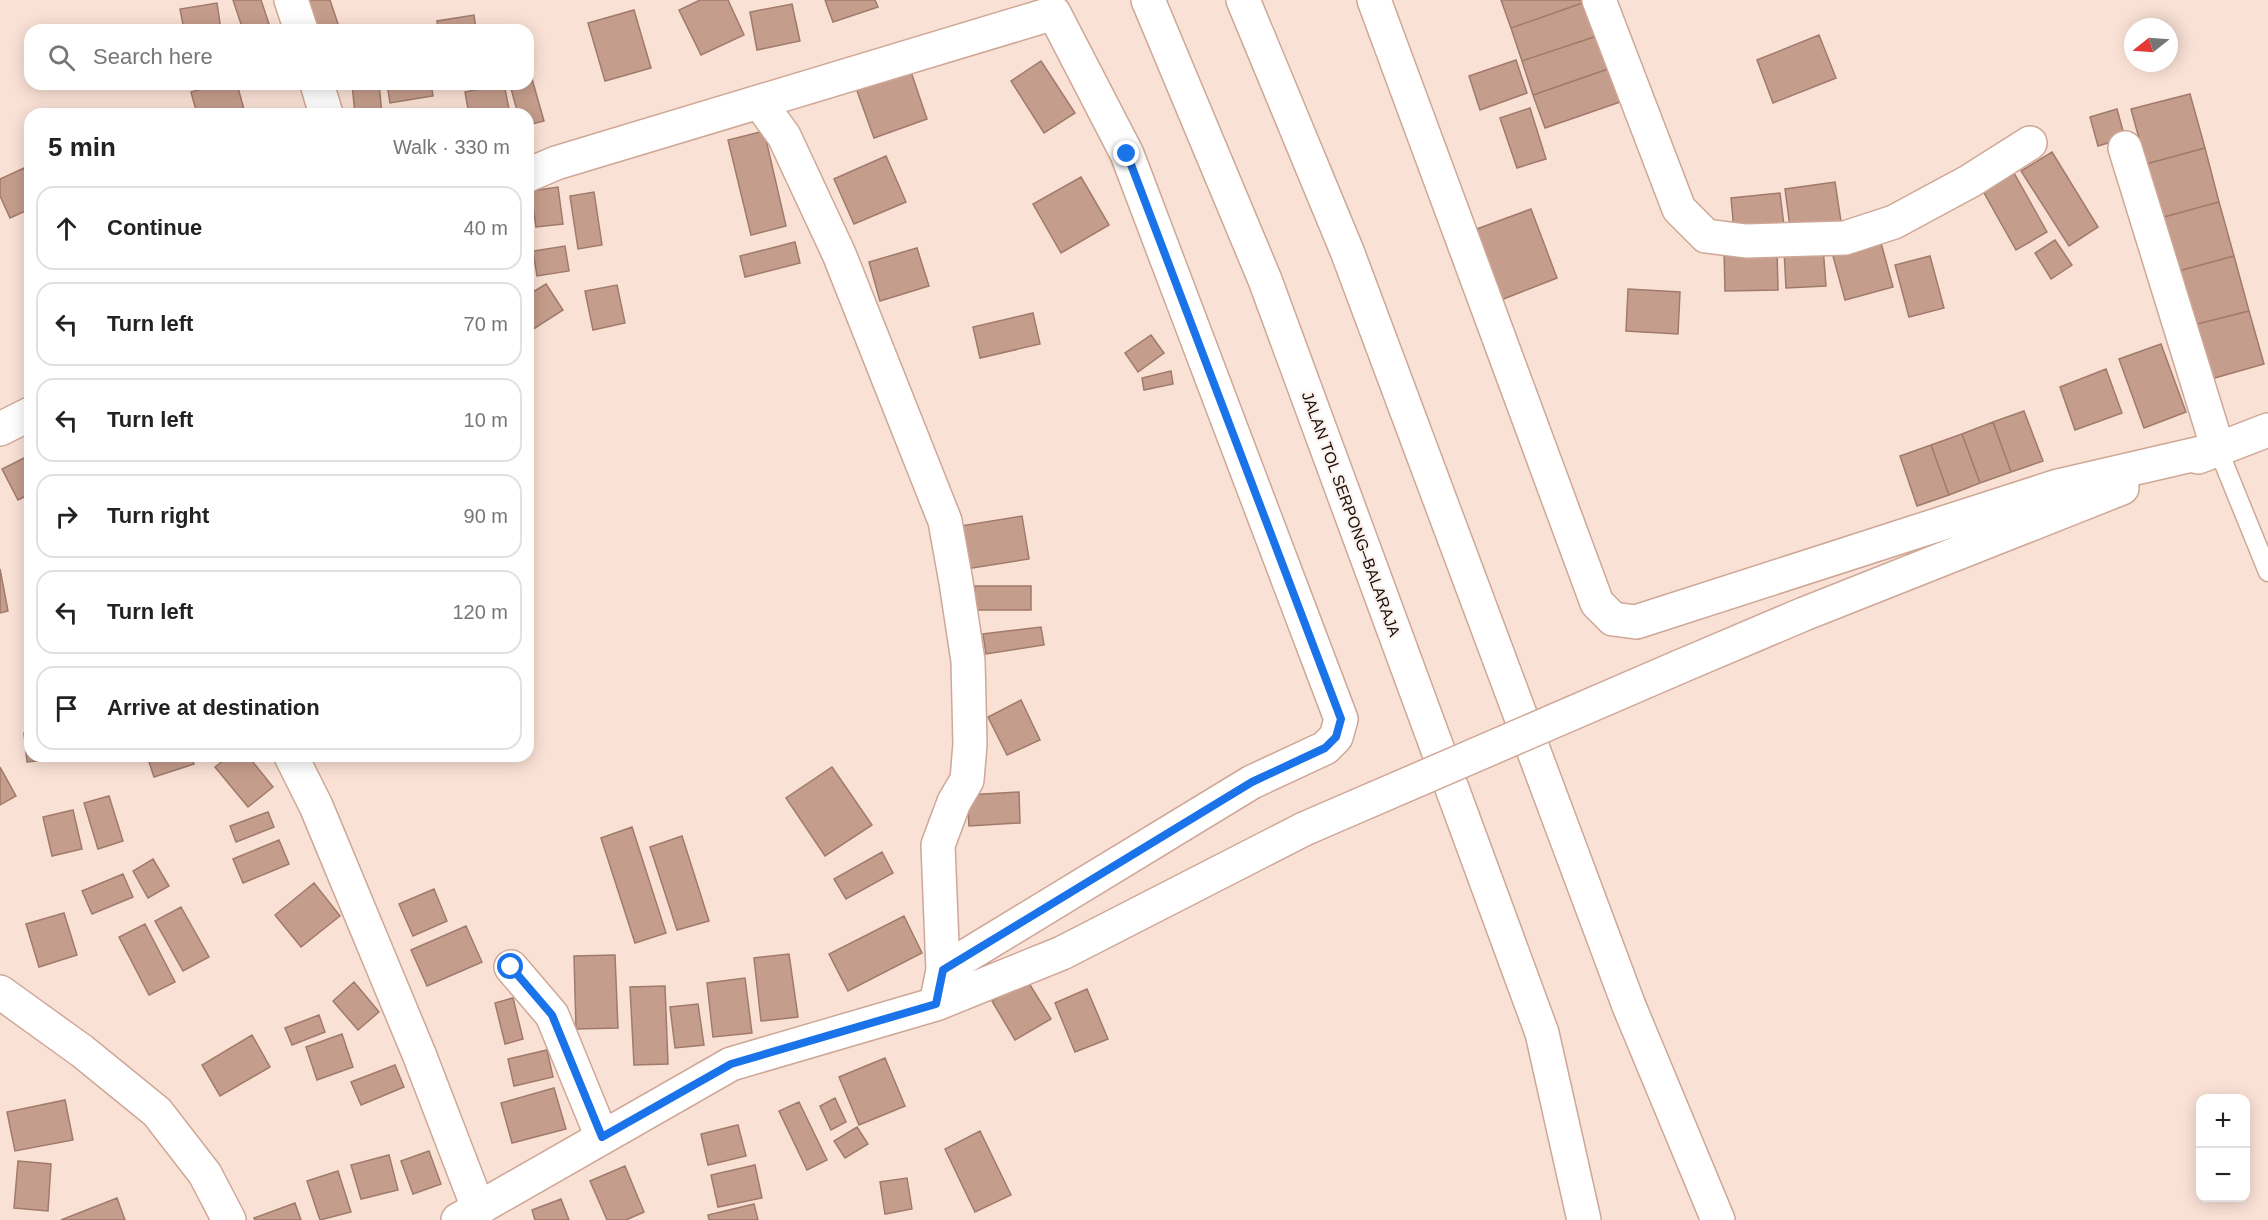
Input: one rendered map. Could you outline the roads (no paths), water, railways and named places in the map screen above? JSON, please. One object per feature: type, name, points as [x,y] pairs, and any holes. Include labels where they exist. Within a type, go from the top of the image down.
[{"type":"main road","points":[[291,0],[299,24]]},
{"type":"main road","name":"JALAN TOL SERPONG–BALARAJA","points":[[1148,0],[1265,280],[1542,1033],[1584,1220]]},
{"type":"main road","points":[[1243,0],[1347,251],[1629,1006],[1718,1220]]},
{"type":"main road","points":[[1374,0],[1597,603],[1613,619],[1636,622],[2058,486],[2218,449]]},
{"type":"main road","points":[[1599,0],[1679,209],[1706,236],[1746,241],[1845,238],[1894,222],[1970,181],[2030,143]]},
{"type":"main road","points":[[534,173],[556,163],[1054,13],[1127,154],[1341,719],[1336,737],[1325,748],[1252,782],[943,970]]},
{"type":"main road","points":[[319,90],[324,108]]},
{"type":"main road","points":[[760,103],[784,136],[808,183],[839,254],[945,521],[968,661],[970,744],[967,780],[954,802],[938,844],[943,970],[936,1004]]},
{"type":"main road","points":[[2125,148],[2218,449]]},
{"type":"main road","points":[[0,429],[24,417]]},
{"type":"main road","points":[[294,762],[316,806],[419,1054],[469,1215],[534,1175],[731,1064],[936,1004],[1062,952],[1304,829],[1679,667],[1804,614],[2268,430]]},
{"type":"main road","points":[[511,967],[552,1015],[602,1137]]},
{"type":"main road","points":[[0,993],[82,1051],[157,1112],[205,1174],[230,1220]]},
{"type":"lane","points":[[2218,449],[2268,572]]}]
